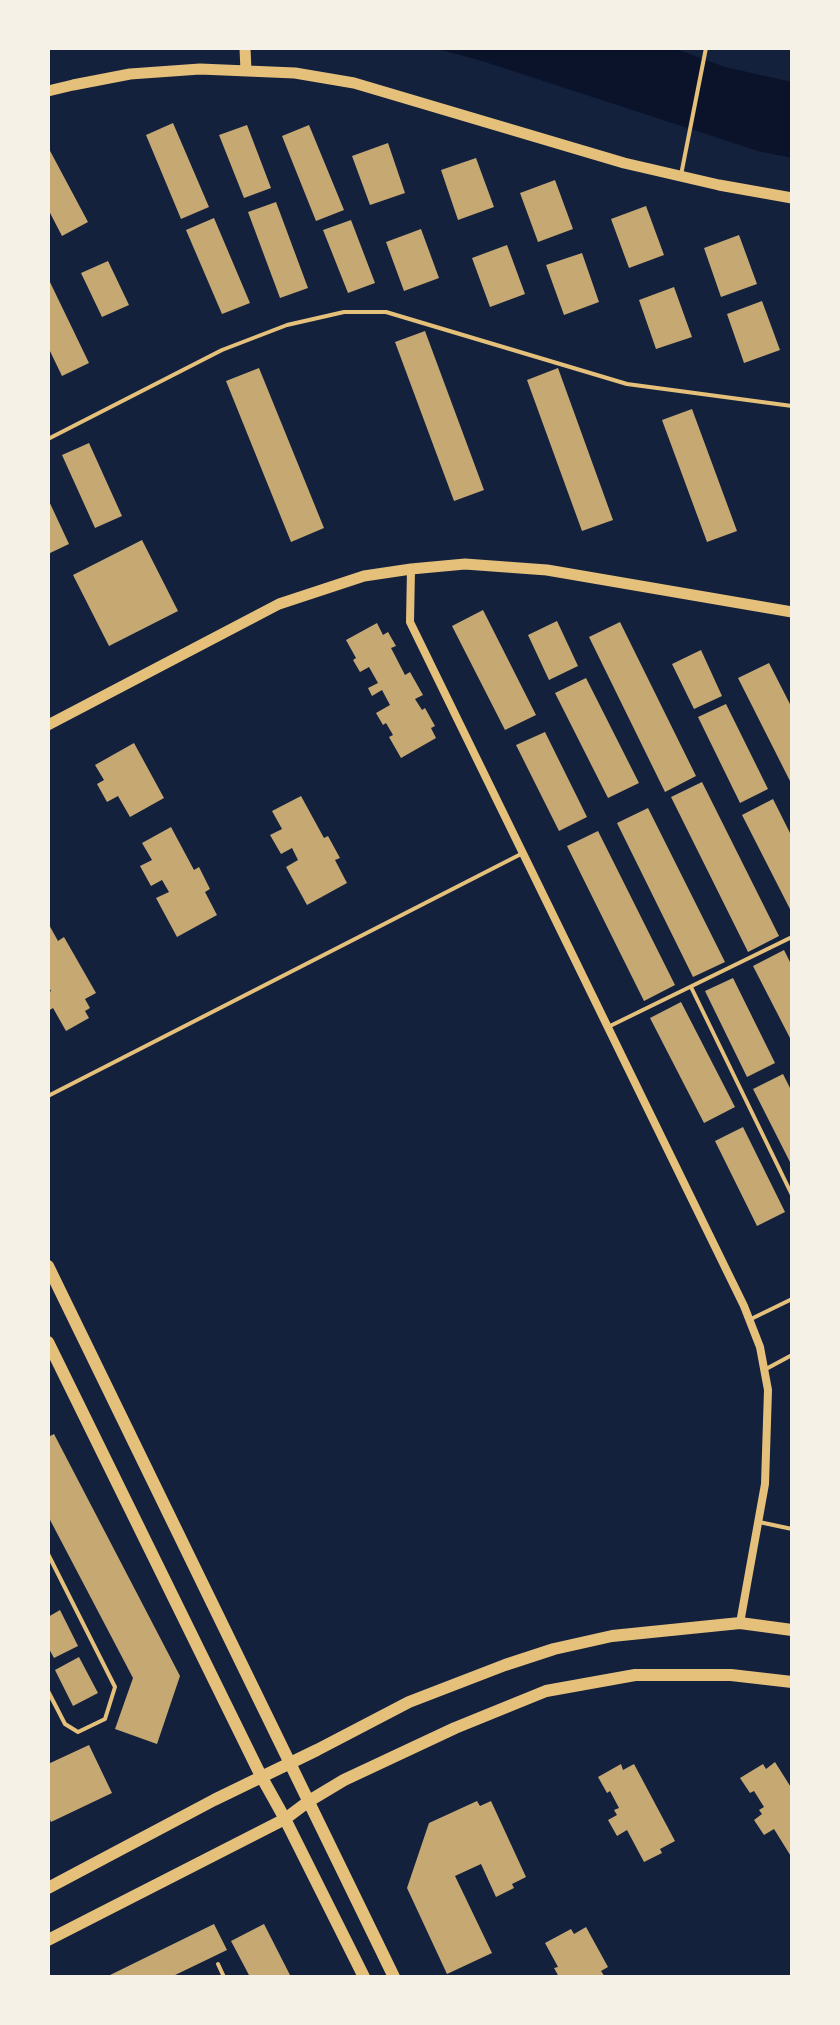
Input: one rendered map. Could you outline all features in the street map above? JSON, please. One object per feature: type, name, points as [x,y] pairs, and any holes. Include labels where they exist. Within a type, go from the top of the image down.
[{"type":"main road","points":[[48,1266],[394,1977]]},
{"type":"main road","points":[[48,1342],[261,1776],[364,1977]]},
{"type":"main road","points":[[48,1888],[409,1702],[505,1665],[554,1649],[612,1636],[740,1623],[792,1630]]},
{"type":"main road","points":[[48,1940],[285,1819],[344,1780],[441,1734],[546,1691],[635,1675],[731,1675],[792,1682]]},
{"type":"street","points":[[245,48],[246,71]]},
{"type":"street","points":[[48,91],[130,74],[200,69],[295,73],[354,83],[624,163],[792,198]]},
{"type":"street","points":[[48,725],[279,604],[364,576],[465,564],[547,570],[792,612]]},
{"type":"street","points":[[411,569],[410,622],[760,1347],[768,1390],[765,1484],[740,1623]]},
{"type":"lane","points":[[681,176],[706,48]]},
{"type":"lane","points":[[48,439],[222,350],[287,325],[344,312],[386,312],[627,384],[792,406]]},
{"type":"lane","points":[[48,1095],[523,853]]},
{"type":"lane","points":[[608,1027],[792,937]]},
{"type":"lane","points":[[691,987],[792,1195]]},
{"type":"lane","points":[[749,1320],[792,1299]]},
{"type":"lane","points":[[764,1370],[792,1355]]},
{"type":"lane","points":[[758,1522],[792,1529]]},
{"type":"lane","points":[[48,1554],[115,1687],[105,1719],[78,1732],[65,1724],[48,1691]]},
{"type":"lane","points":[[218,1964],[224,1977]]},
{"type":"water","points":[[434,48],[674,48],[725,67],[792,82],[792,158],[758,151]]},
{"type":"building","points":[[173,123],[209,207],[181,219],[146,135]]},
{"type":"building","points":[[247,125],[271,188],[244,198],[219,135]]},
{"type":"building","points":[[309,125],[344,210],[316,221],[282,136]]},
{"type":"building","points":[[388,143],[405,193],[370,205],[352,156]]},
{"type":"building","points":[[48,147],[88,222],[62,236],[48,209]]},
{"type":"building","points":[[476,158],[494,207],[458,220],[441,170]]},
{"type":"building","points":[[555,180],[573,229],[538,242],[520,193]]},
{"type":"building","points":[[276,202],[308,288],[280,298],[248,212]]},
{"type":"building","points":[[646,206],[664,255],[629,268],[611,219]]},
{"type":"building","points":[[214,218],[250,303],[222,314],[186,230]]},
{"type":"building","points":[[351,220],[375,283],[348,293],[323,230]]},
{"type":"building","points":[[421,229],[439,278],[404,291],[386,242]]},
{"type":"building","points":[[739,235],[757,284],[721,297],[704,248]]},
{"type":"building","points":[[507,245],[525,294],[490,307],[472,258]]},
{"type":"building","points":[[582,253],[599,302],[564,315],[546,265]]},
{"type":"building","points":[[108,261],[129,305],[102,317],[81,273]]},
{"type":"building","points":[[48,278],[89,363],[62,376],[48,347]]},
{"type":"building","points":[[674,287],[692,337],[656,349],[639,300]]},
{"type":"building","points":[[762,301],[780,350],[744,363],[727,314]]},
{"type":"building","points":[[425,331],[484,490],[454,501],[395,342]]},
{"type":"building","points":[[259,368],[324,528],[291,542],[226,381]]},
{"type":"building","points":[[558,368],[613,520],[582,531],[527,380]]},
{"type":"building","points":[[692,409],[737,531],[707,542],[662,420]]},
{"type":"building","points":[[89,443],[122,516],[95,528],[62,455]]},
{"type":"building","points":[[48,499],[69,544],[48,554]]},
{"type":"building","points":[[142,540],[178,611],[109,646],[73,575]]},
{"type":"building","points":[[483,610],[536,715],[505,730],[452,626]]},
{"type":"building","points":[[557,621],[578,666],[549,680],[528,635]]},
{"type":"building","points":[[620,622],[696,776],[665,792],[589,637]]},
{"type":"building","points":[[377,623],[383,635],[388,632],[396,646],[391,648],[405,675],[410,672],[423,695],[415,699],[422,710],[425,708],[435,726],[431,728],[436,738],[401,758],[389,737],[393,735],[376,713],[390,705],[382,690],[372,696],[368,688],[378,683],[369,667],[360,672],[346,640]]},
{"type":"building","points":[[701,650],[722,696],[694,709],[672,664]]},
{"type":"building","points":[[769,663],[792,708],[792,785],[738,678]]},
{"type":"building","points":[[586,678],[639,783],[608,798],[555,693]]},
{"type":"building","points":[[726,704],[768,789],[740,803],[698,717]]},
{"type":"building","points":[[545,732],[587,817],[559,831],[516,745]]},
{"type":"building","points":[[134,743],[164,798],[130,817],[118,796],[107,802],[97,784],[104,780],[95,765]]},
{"type":"building","points":[[702,782],[779,936],[748,952],[671,797]]},
{"type":"building","points":[[301,796],[324,838],[328,836],[340,858],[335,860],[347,883],[307,905],[286,867],[298,860],[292,848],[281,854],[270,835],[282,829],[272,811]]},
{"type":"building","points":[[773,799],[792,837],[792,913],[742,815]]},
{"type":"building","points":[[648,808],[725,962],[693,977],[617,823]]},
{"type":"building","points":[[171,827],[194,870],[199,867],[210,889],[205,892],[217,915],[177,937],[156,898],[169,892],[162,880],[151,886],[140,866],[152,860],[142,843]]},
{"type":"building","points":[[598,831],[675,985],[644,1001],[567,846]]},
{"type":"building","points":[[48,923],[58,941],[64,937],[96,993],[85,999],[90,1008],[85,1011],[89,1018],[66,1031],[53,1008],[48,1011],[48,993],[51,991],[48,985]]},
{"type":"building","points":[[784,950],[792,966],[792,1042],[753,966]]},
{"type":"building","points":[[733,978],[775,1063],[747,1077],[705,991]]},
{"type":"building","points":[[681,1002],[735,1107],[704,1123],[650,1018]]},
{"type":"building","points":[[783,1074],[792,1092],[792,1166],[753,1089]]},
{"type":"building","points":[[743,1127],[785,1212],[757,1226],[715,1141]]},
{"type":"building","points":[[54,1434],[180,1676],[157,1744],[115,1729],[133,1678],[48,1516],[48,1437]]},
{"type":"building","points":[[60,1610],[78,1646],[54,1658],[48,1647],[48,1617]]},
{"type":"building","points":[[79,1657],[98,1693],[73,1706],[55,1670]]},
{"type":"building","points":[[89,1745],[112,1793],[51,1822],[48,1815],[48,1764]]},
{"type":"building","points":[[775,1762],[792,1789],[792,1858],[774,1829],[764,1835],[754,1820],[762,1814],[759,1810],[764,1807],[754,1791],[750,1793],[740,1778],[763,1764],[766,1769]]},
{"type":"building","points":[[621,1764],[623,1770],[634,1764],[675,1841],[660,1849],[662,1853],[644,1862],[627,1830],[617,1836],[608,1820],[617,1815],[614,1810],[619,1808],[598,1777]]},
{"type":"building","points":[[477,1801],[480,1806],[491,1801],[526,1877],[512,1884],[514,1888],[496,1897],[481,1864],[455,1876],[492,1953],[447,1974],[407,1888],[429,1823]]},
{"type":"building","points":[[214,1924],[227,1950],[171,1977],[106,1977]]},
{"type":"building","points":[[264,1924],[291,1977],[250,1977],[231,1941]]},
{"type":"building","points":[[586,1927],[608,1967],[601,1971],[605,1977],[559,1977],[554,1968],[558,1967],[545,1943],[571,1929],[574,1934]]}]
